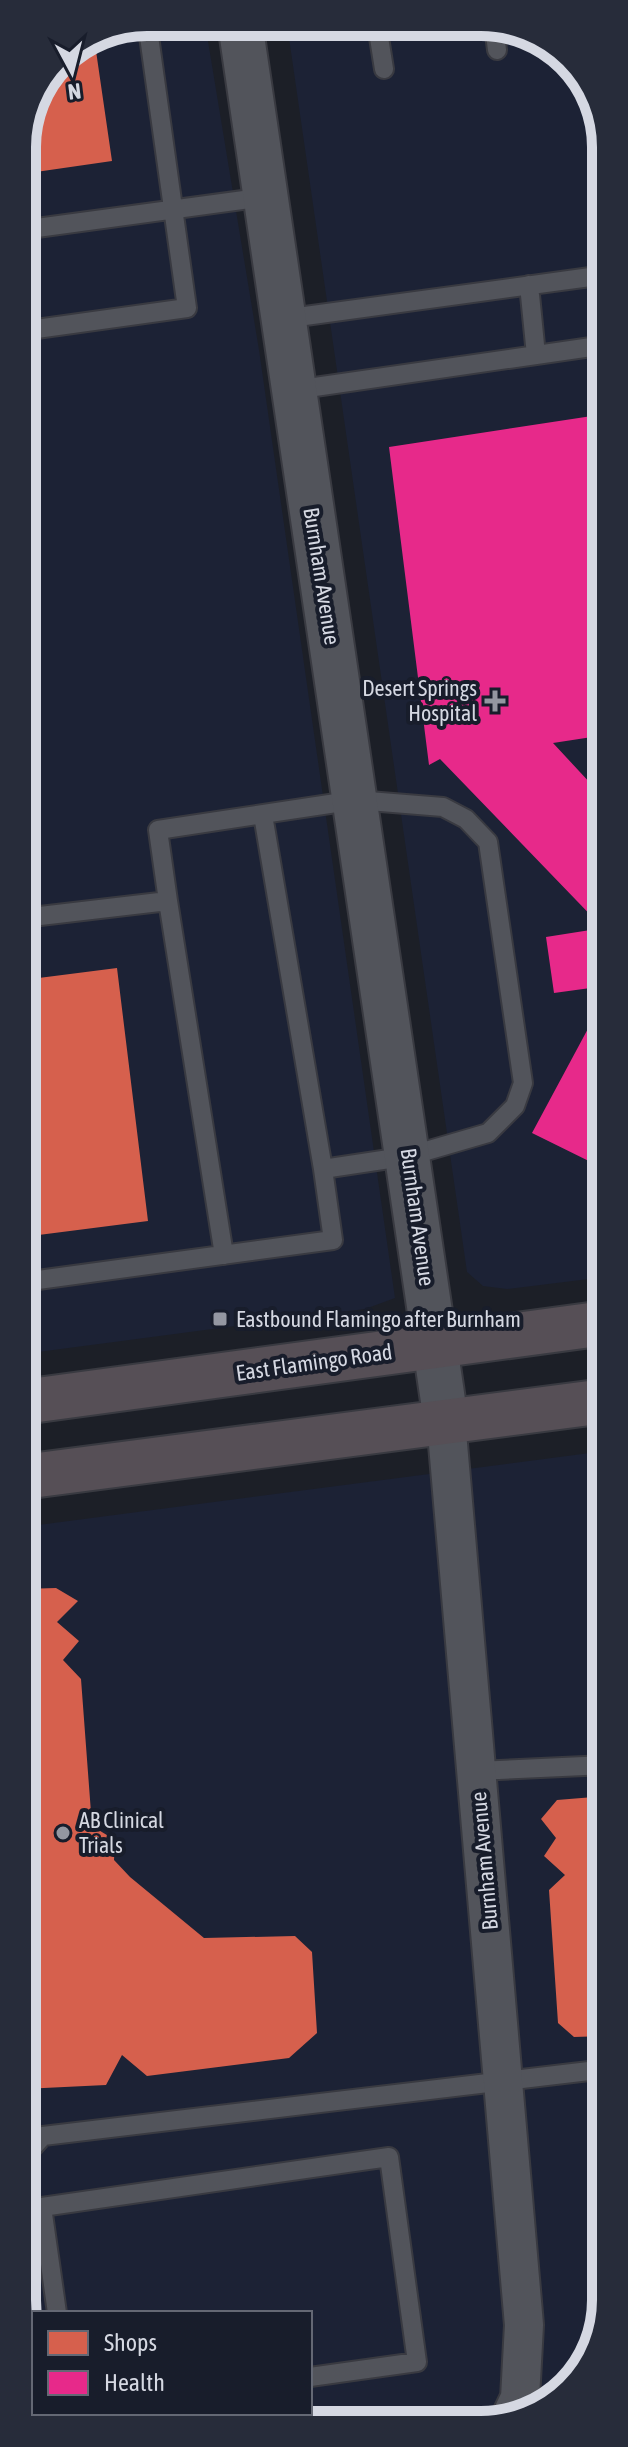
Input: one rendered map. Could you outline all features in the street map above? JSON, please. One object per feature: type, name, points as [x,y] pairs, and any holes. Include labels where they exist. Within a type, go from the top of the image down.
[{"type":"main road","name":"East Flamingo Road","points":[[36,1400],[592,1325]]},
{"type":"main road","points":[[36,1475],[592,1403]]},
{"type":"street","name":"Burnham Avenue","points":[[242,36],[446,1421],[524,2325],[520,2398],[517,2405]]},
{"type":"lane","points":[[36,329],[187,308],[149,36]]},
{"type":"lane","points":[[379,36],[384,69]]},
{"type":"lane","points":[[495,37],[497,50]]},
{"type":"lane","points":[[36,228],[265,197]]},
{"type":"lane","points":[[283,319],[592,277]]},
{"type":"lane","points":[[529,285],[536,355]]},
{"type":"lane","points":[[294,390],[592,347]]},
{"type":"lane","points":[[224,1255],[158,830],[356,800],[443,807],[466,819],[488,842],[523,1083],[515,1106],[488,1133],[409,1156],[323,1169]]},
{"type":"lane","points":[[36,1280],[333,1240],[263,815]]},
{"type":"lane","points":[[36,916],[168,901]]},
{"type":"lane","points":[[476,1771],[592,1766]]},
{"type":"lane","points":[[36,2144],[43,2136],[592,2070]]},
{"type":"lane","points":[[57,2311],[42,2207],[389,2157],[417,2362],[312,2377]]},
{"type":"shaded area","points":[[207,36],[259,350],[395,1298],[365,1309],[36,1352],[36,140],[44,105],[69,69],[105,44],[126,38]]},
{"type":"shaded area","name":"Desert Springs Hospital","points":[[289,36],[481,36],[523,44],[548,59],[564,74],[584,105],[591,133],[592,1279],[507,1289],[483,1286],[467,1272]]},
{"type":"shaded area","points":[[592,1453],[592,2307],[584,2342],[577,2355],[564,2373],[530,2400],[481,2411],[312,2411],[312,2311],[37,2311],[36,1525]]},
{"type":"building: Shops","points":[[96,49],[112,161],[36,172],[36,140],[44,105],[69,69]]},
{"type":"building: Shops","points":[[117,968],[148,1221],[36,1235],[36,978]]},
{"type":"building: Shops","name":"AB Clinical Trials","points":[[56,1588],[78,1601],[57,1622],[79,1641],[63,1660],[81,1679],[92,1826],[115,1840],[114,1860],[204,1938],[295,1936],[312,1952],[317,2033],[289,2058],[147,2076],[122,2055],[106,2085],[36,2088],[36,1589]]},
{"type":"building: Shops","points":[[592,1797],[592,2036],[574,2037],[558,2023],[549,1890],[565,1875],[544,1856],[556,1838],[541,1819],[557,1800]]},
{"type":"building: Health","points":[[592,416],[592,737],[553,743],[592,785],[592,917],[440,759],[429,765],[389,447]]},
{"type":"building: Health","points":[[592,930],[592,988],[554,993],[546,937]]},
{"type":"building: Health","points":[[592,1021],[592,1163],[532,1133]]},
{"type":"place","name":"Desert Springs Hospital","points":[[495,701]]},
{"type":"place","name":"Eastbound Flamingo after Burnham","points":[[220,1319]]},
{"type":"place","name":"AB Clinical Trials","points":[[63,1833]]}]
